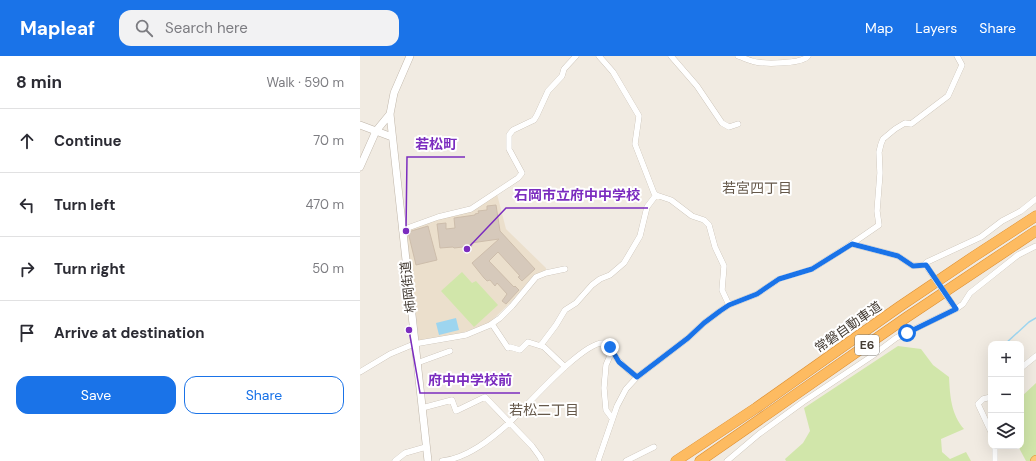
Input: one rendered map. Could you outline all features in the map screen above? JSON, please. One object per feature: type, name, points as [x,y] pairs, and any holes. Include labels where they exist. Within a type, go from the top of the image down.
[{"type":"highway","name":"常磐自動車道","points":[[676,461],[756,408],[917,294],[1036,216]]},
{"type":"highway","name":"常磐自動車道","points":[[700,461],[913,313],[1036,231]]},
{"type":"street","points":[[360,167],[376,131],[390,114],[394,93],[410,56]]},
{"type":"street","points":[[402,230],[471,209],[518,178],[522,173],[509,149],[509,135],[513,130],[534,120],[548,91],[562,76],[564,69],[576,56]]},
{"type":"street","points":[[599,56],[613,72],[639,116],[635,144],[656,195],[671,200],[692,216],[704,220],[709,225],[715,247],[724,266],[722,290],[729,305]]},
{"type":"street","points":[[671,56],[697,86],[722,122],[729,127],[738,124]]},
{"type":"street","points":[[738,56],[754,62],[765,64],[800,61],[808,56]]},
{"type":"street","points":[[598,461],[617,406],[626,389],[637,377],[729,305],[757,294],[779,279],[812,269],[879,225],[877,211],[880,173],[879,152],[883,139],[901,125],[908,123],[911,124],[948,96],[962,65],[957,56]]},
{"type":"street","name":"柿岡街道","points":[[390,114],[428,461]]},
{"type":"street","points":[[360,125],[392,137]]},
{"type":"street","points":[[541,345],[565,310],[576,303],[592,284],[610,275],[624,263],[640,236],[647,207],[656,195]]},
{"type":"street","points":[[926,266],[927,262],[981,237],[1002,221],[1021,211],[1036,199]]},
{"type":"street","points":[[852,244],[898,256],[913,266],[926,266]]},
{"type":"street","points":[[726,461],[803,402],[872,356],[896,338],[963,304],[970,293],[1018,255],[1036,246]]},
{"type":"street","points":[[926,266],[955,307]]},
{"type":"street","points":[[360,372],[390,354],[414,344],[466,335],[492,324],[512,306],[536,277],[565,269]]},
{"type":"street","points":[[492,324],[508,348],[510,347],[520,350],[528,342],[541,345],[565,367]]},
{"type":"street","points":[[442,461],[458,457],[472,450],[509,422],[565,367],[594,344],[606,343],[623,365],[637,377]]},
{"type":"street","points":[[417,363],[450,351]]},
{"type":"street","points":[[612,351],[606,365],[604,388],[606,410],[612,418]]},
{"type":"street","points":[[1024,366],[1036,356]]},
{"type":"street","points":[[422,408],[452,400],[456,411],[485,396],[532,446],[542,461]]},
{"type":"street","points":[[988,398],[983,399],[978,404],[988,426]]},
{"type":"street","points":[[395,461],[405,453],[426,447]]},
{"type":"street","points":[[626,461],[654,447]]},
{"type":"street","points":[[995,449],[995,461]]},
{"type":"shaded area","points":[[497,194],[506,229],[546,268],[546,271],[534,275],[510,303],[490,322],[461,333],[421,341],[419,340],[406,230],[450,216]]},
{"type":"green space","points":[[462,272],[472,283],[476,281],[498,305],[474,327],[441,291]]},
{"type":"green space","points":[[898,346],[921,349],[933,365],[949,377],[954,411],[964,429],[941,439],[942,452],[950,459],[966,452],[971,461],[786,461],[785,459],[803,443],[810,431],[804,408]]},
{"type":"green space","points":[[1036,383],[1036,461],[1026,461],[1020,449],[1024,449],[1024,394]]},
{"type":"water","points":[[456,318],[459,330],[439,335],[436,323]]},
{"type":"building","points":[[496,205],[500,231],[535,269],[522,281],[518,277],[520,276],[498,252],[489,261],[514,287],[515,286],[519,290],[506,304],[502,301],[507,294],[497,283],[495,286],[490,280],[487,281],[472,263],[499,239],[471,243],[472,246],[440,248],[437,224],[446,223],[446,229],[455,228],[454,218],[475,215],[479,213],[478,211],[487,210],[487,206]]},
{"type":"building","points":[[428,226],[437,260],[416,265],[408,232]]},
{"type":"waterway","points":[[1008,341],[1029,322],[1036,318]]},
{"type":"place","name":"若松町","points":[[406,231]]},
{"type":"place","name":"石岡市立府中中学校","points":[[467,249]]},
{"type":"place","name":"府中中学校前","points":[[409,330]]},
{"type":"district","name":"若宮四丁目","points":[[757,188]]},
{"type":"district","name":"若松二丁目","points":[[544,410]]},
{"type":"route","points":[[610,347],[619,362],[637,377],[688,338],[704,323],[729,305],[757,294],[779,279],[812,269],[852,244],[898,256],[913,266],[926,265],[956,309],[907,333]]}]
